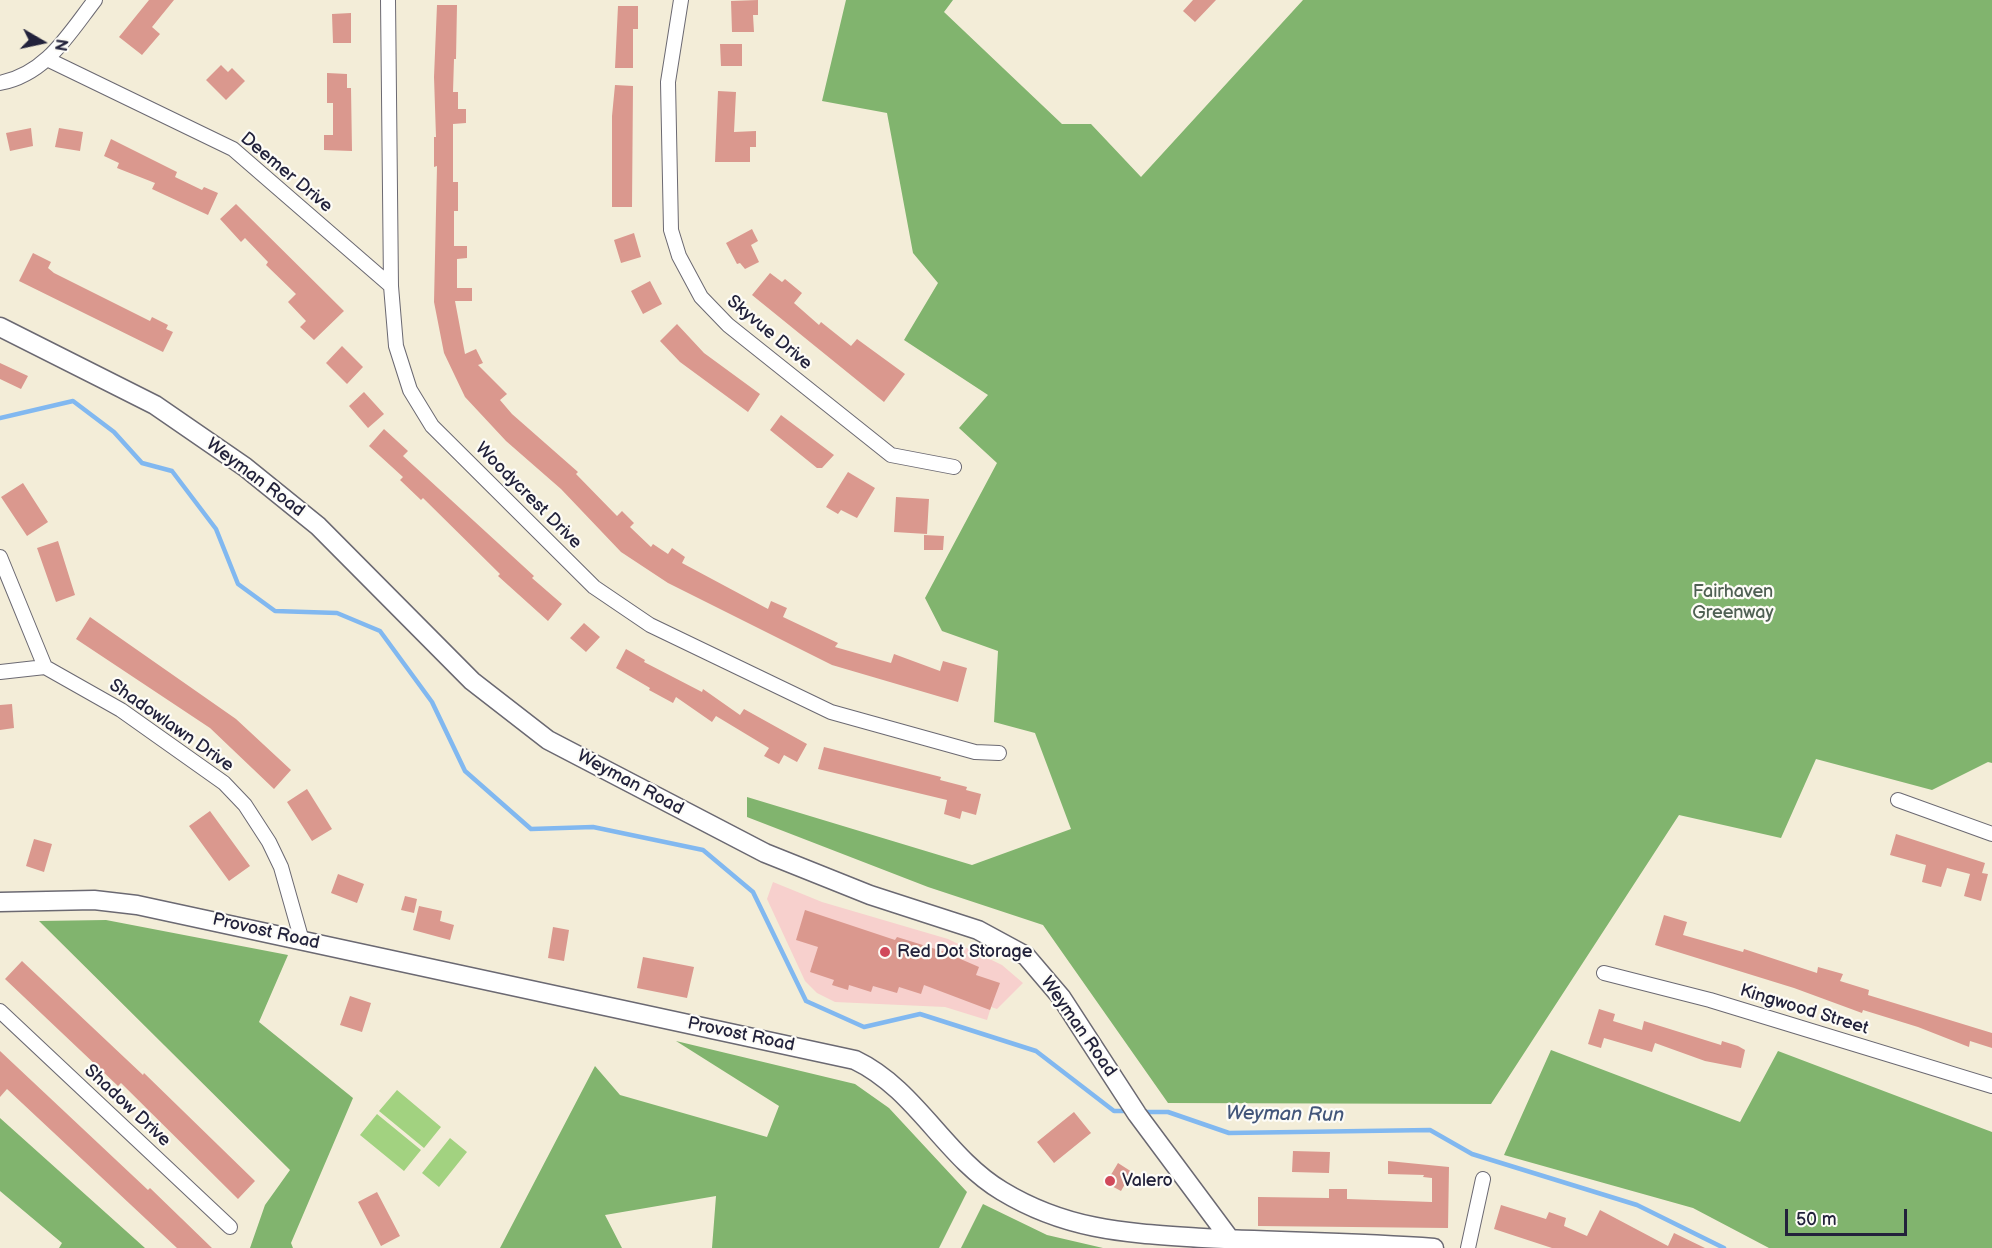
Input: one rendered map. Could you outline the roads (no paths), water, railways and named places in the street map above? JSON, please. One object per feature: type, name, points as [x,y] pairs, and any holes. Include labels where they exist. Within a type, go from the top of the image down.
[{"type":"street","points":[[0,83],[18,80],[49,60],[95,0]]},
{"type":"street","name":"Woodycrest Drive","points":[[388,0],[392,286],[396,346],[410,390],[432,426],[594,587],[650,625],[831,712],[975,752],[999,753]]},
{"type":"street","name":"Skyvue Drive","points":[[681,0],[668,82],[671,230],[679,256],[701,297],[728,325],[891,455],[954,467]]},
{"type":"street","name":"Deemer Drive","points":[[49,60],[233,149],[392,286]]},
{"type":"street","name":"Weyman Road","points":[[0,327],[155,405],[245,467],[318,526],[472,681],[548,740],[765,853],[870,895],[978,930],[1026,956],[1061,997],[1160,1147],[1230,1239]]},
{"type":"street","points":[[0,557],[45,667],[0,672]]},
{"type":"street","name":"Shadowlawn Drive","points":[[45,667],[121,710],[224,783],[245,805],[269,842],[281,867],[302,940]]},
{"type":"street","points":[[1898,800],[1992,834]]},
{"type":"street","name":"Provost Road","points":[[0,902],[94,900],[198,917],[855,1060],[894,1084],[975,1173],[1023,1204],[1061,1220],[1099,1229],[1230,1239],[1434,1248]]},
{"type":"street","name":"Kingwood Street","points":[[1604,973],[1710,1000],[1992,1086]]},
{"type":"street","name":"Shadow Drive","points":[[0,1011],[230,1227]]},
{"type":"street","points":[[1468,1248],[1483,1179]]},
{"type":"waterway","name":"Weyman Run","points":[[0,418],[73,401],[114,432],[142,463],[172,471],[216,529],[238,584],[275,611],[337,613],[380,631],[432,702],[465,771],[531,829],[593,827],[703,850],[753,892],[806,1001],[864,1027],[920,1014],[1036,1051],[1114,1111],[1128,1111]]},
{"type":"waterway","name":"Weyman Run","points":[[1142,1112],[1168,1112],[1229,1133],[1430,1130],[1472,1154],[1637,1205],[1724,1248]]},
{"type":"place","name":"Red Dot Storage","points":[[885,952]]},
{"type":"place","name":"Valero","points":[[1110,1181]]},
{"type":"park label","name":"Fairhaven Greenway","points":[[1733,602]]}]
